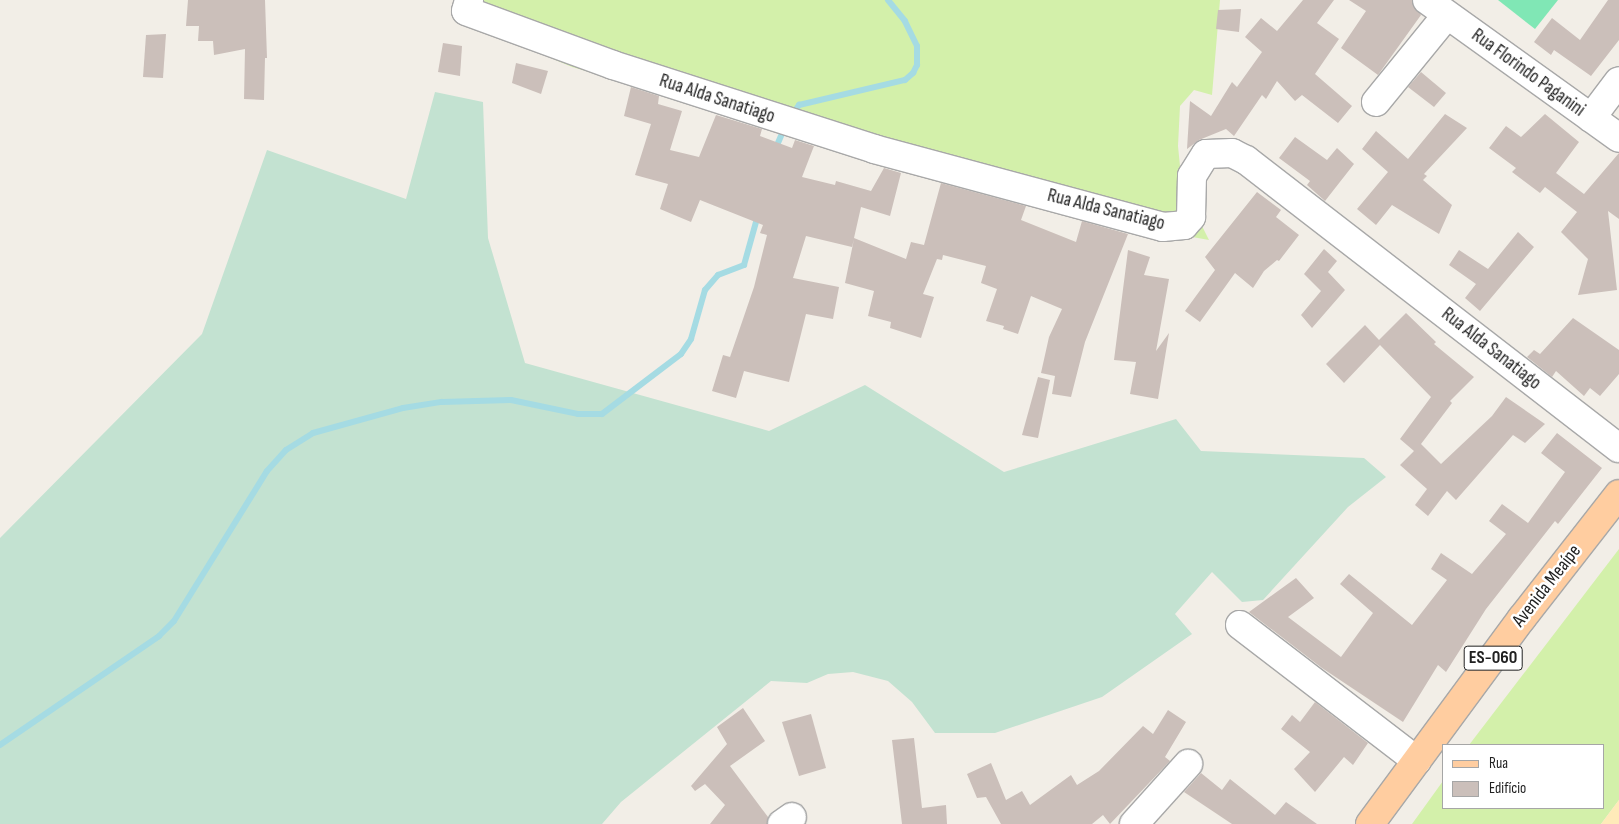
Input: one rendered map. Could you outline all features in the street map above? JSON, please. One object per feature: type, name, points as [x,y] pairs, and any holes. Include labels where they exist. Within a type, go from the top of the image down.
[{"type":"main road","name":"Avenida Meaípe","points":[[1370,824],[1522,618],[1619,494]]},
{"type":"street","name":"Rua Alda Sanatiago","points":[[467,6],[613,65],[874,149],[1163,227],[1184,225],[1190,216],[1192,176],[1206,154],[1232,153],[1246,160],[1619,448]]},
{"type":"street","points":[[1376,102],[1437,8]]},
{"type":"street","name":"Rua Florindo Paganini","points":[[1437,8],[1591,118],[1619,81]]},
{"type":"street","points":[[1591,118],[1619,138]]},
{"type":"street","points":[[1240,625],[1417,761]]},
{"type":"street","points":[[1134,824],[1188,764]]},
{"type":"green space","points":[[469,0],[1220,0],[1212,95],[1194,90],[1180,106],[1178,146],[1182,186],[1209,240],[1109,222],[572,67],[463,21]]},
{"type":"green space","points":[[1498,0],[1558,0],[1535,29]]},
{"type":"green space","points":[[435,92],[483,102],[488,238],[525,363],[769,431],[865,385],[1004,472],[1176,419],[1201,451],[1364,458],[1386,477],[1348,507],[1263,600],[1242,602],[1212,572],[1175,614],[1192,634],[1102,697],[995,733],[935,733],[912,702],[888,681],[853,672],[828,674],[807,683],[771,681],[621,802],[602,824],[0,824],[0,538],[202,334],[267,150],[406,199]]},
{"type":"green space","points":[[1619,549],[1619,800],[1601,824],[1412,824],[1442,782],[1442,809],[1604,809],[1604,744],[1470,744]]},
{"type":"sand","points":[[1619,800],[1619,824],[1601,824]]},
{"type":"building","points":[[188,0],[265,0],[267,58],[265,58],[264,100],[244,99],[245,49],[214,55],[213,41],[198,41],[199,26],[186,26]]},
{"type":"building","points":[[1303,0],[1334,0],[1317,23],[1339,39],[1315,74],[1352,106],[1338,123],[1302,95],[1295,101],[1277,81],[1266,99],[1262,95],[1234,136],[1226,129],[1199,140],[1187,149],[1190,101],[1211,116],[1232,82],[1237,87],[1262,52],[1245,37],[1261,18],[1277,31]]},
{"type":"building","points":[[1349,0],[1412,0],[1421,15],[1378,75],[1341,48],[1366,11]]},
{"type":"building","points":[[1608,0],[1619,0],[1619,40],[1591,76],[1554,50],[1551,55],[1534,42],[1552,18],[1580,40]]},
{"type":"building","points":[[1241,9],[1239,32],[1216,29],[1218,10]]},
{"type":"building","points":[[166,34],[163,78],[143,77],[146,35]]},
{"type":"building","points":[[443,43],[462,46],[460,76],[438,72]]},
{"type":"building","points":[[516,63],[548,71],[541,94],[512,83]]},
{"type":"building","points":[[1421,72],[1446,93],[1434,107],[1408,87]]},
{"type":"building","points":[[631,87],[659,96],[658,104],[682,111],[670,150],[699,157],[716,115],[762,129],[760,136],[792,148],[795,140],[814,146],[802,177],[835,185],[836,181],[871,191],[884,168],[901,173],[890,216],[861,207],[854,238],[906,259],[911,242],[924,245],[941,183],[1026,206],[1021,220],[1076,242],[1082,221],[1128,234],[1085,342],[1071,397],[1052,394],[1055,376],[1041,373],[1049,337],[1062,309],[1031,296],[1018,334],[1003,329],[1004,326],[986,321],[997,289],[981,283],[986,266],[943,255],[942,260],[937,259],[923,294],[934,297],[921,338],[890,328],[891,322],[868,316],[874,291],[845,283],[854,239],[852,247],[806,236],[793,278],[839,287],[833,319],[806,314],[789,382],[744,371],[736,398],[712,391],[723,355],[730,357],[754,287],[767,235],[760,233],[763,225],[700,200],[691,222],[660,209],[668,184],[635,175],[651,124],[624,116]]},
{"type":"building","points":[[1445,114],[1467,128],[1424,174],[1427,176],[1423,180],[1452,205],[1439,234],[1392,205],[1376,225],[1357,209],[1388,172],[1362,149],[1376,131],[1408,159]]},
{"type":"building","points":[[1545,114],[1579,142],[1556,173],[1584,194],[1619,153],[1619,219],[1608,211],[1617,290],[1578,295],[1588,259],[1561,232],[1577,212],[1545,187],[1540,193],[1512,172],[1516,168],[1489,148],[1506,126],[1521,137]]},
{"type":"building","points":[[1295,137],[1327,160],[1337,148],[1354,164],[1325,201],[1307,185],[1310,181],[1279,158]]},
{"type":"building","points":[[1257,192],[1281,210],[1276,217],[1299,235],[1279,261],[1277,260],[1264,271],[1253,288],[1235,273],[1200,322],[1185,311],[1215,270],[1205,257]]},
{"type":"building","points":[[1518,232],[1534,247],[1480,311],[1465,298],[1476,284],[1449,265],[1459,250],[1488,269]]},
{"type":"building","points":[[1324,249],[1337,261],[1328,272],[1345,290],[1312,328],[1301,315],[1321,291],[1304,274]]},
{"type":"building","points":[[1128,250],[1150,257],[1144,275],[1169,279],[1156,351],[1169,333],[1158,399],[1130,394],[1136,362],[1114,360]]},
{"type":"building","points":[[1406,313],[1436,342],[1434,344],[1474,377],[1450,401],[1452,403],[1421,444],[1441,464],[1492,416],[1506,397],[1545,424],[1525,443],[1513,435],[1456,500],[1447,491],[1428,516],[1415,505],[1427,489],[1400,465],[1414,451],[1400,439],[1431,397],[1380,345],[1344,383],[1326,364],[1365,325],[1379,340]]},
{"type":"building","points":[[1573,318],[1619,350],[1619,374],[1600,396],[1590,388],[1584,396],[1556,371],[1552,377],[1527,357],[1534,350],[1540,354]]},
{"type":"building","points":[[1038,377],[1050,380],[1038,438],[1022,435]]},
{"type":"building","points":[[1557,433],[1602,468],[1558,524],[1555,521],[1486,609],[1446,672],[1438,665],[1403,722],[1322,668],[1249,612],[1296,578],[1314,598],[1288,617],[1341,657],[1373,613],[1340,584],[1349,574],[1412,625],[1447,580],[1431,569],[1441,553],[1472,574],[1506,534],[1489,521],[1502,504],[1528,523],[1565,472],[1541,453]]},
{"type":"building","points":[[1315,702],[1368,743],[1353,765],[1344,757],[1315,792],[1294,769],[1310,752],[1281,729],[1292,715],[1300,722]]},
{"type":"building","points":[[743,708],[765,741],[730,766],[768,817],[767,824],[710,824],[725,805],[705,784],[695,791],[691,786],[727,744],[717,727]]},
{"type":"building","points":[[1168,710],[1186,722],[1165,757],[1170,761],[1110,824],[1103,815],[1092,824],[1001,824],[986,797],[977,798],[967,774],[991,763],[1006,800],[1022,791],[1030,805],[1071,775],[1077,785],[1099,771],[1143,726],[1153,734]]},
{"type":"building","points":[[811,714],[826,768],[799,776],[782,722]]},
{"type":"building","points":[[914,738],[922,808],[946,805],[947,824],[902,824],[892,740]]},
{"type":"building","points":[[1201,773],[1222,790],[1230,779],[1275,815],[1286,802],[1317,824],[1232,824],[1184,792]]},
{"type":"waterway","points":[[791,116],[799,105],[905,80],[913,73],[917,65],[917,46],[905,21],[888,0]]},
{"type":"waterway","points":[[775,150],[785,127]]},
{"type":"waterway","points":[[0,745],[159,636],[174,621],[267,471],[286,450],[313,433],[403,408],[442,402],[511,400],[578,414],[602,414],[681,354],[691,339],[705,290],[718,275],[744,265],[758,215]]}]
